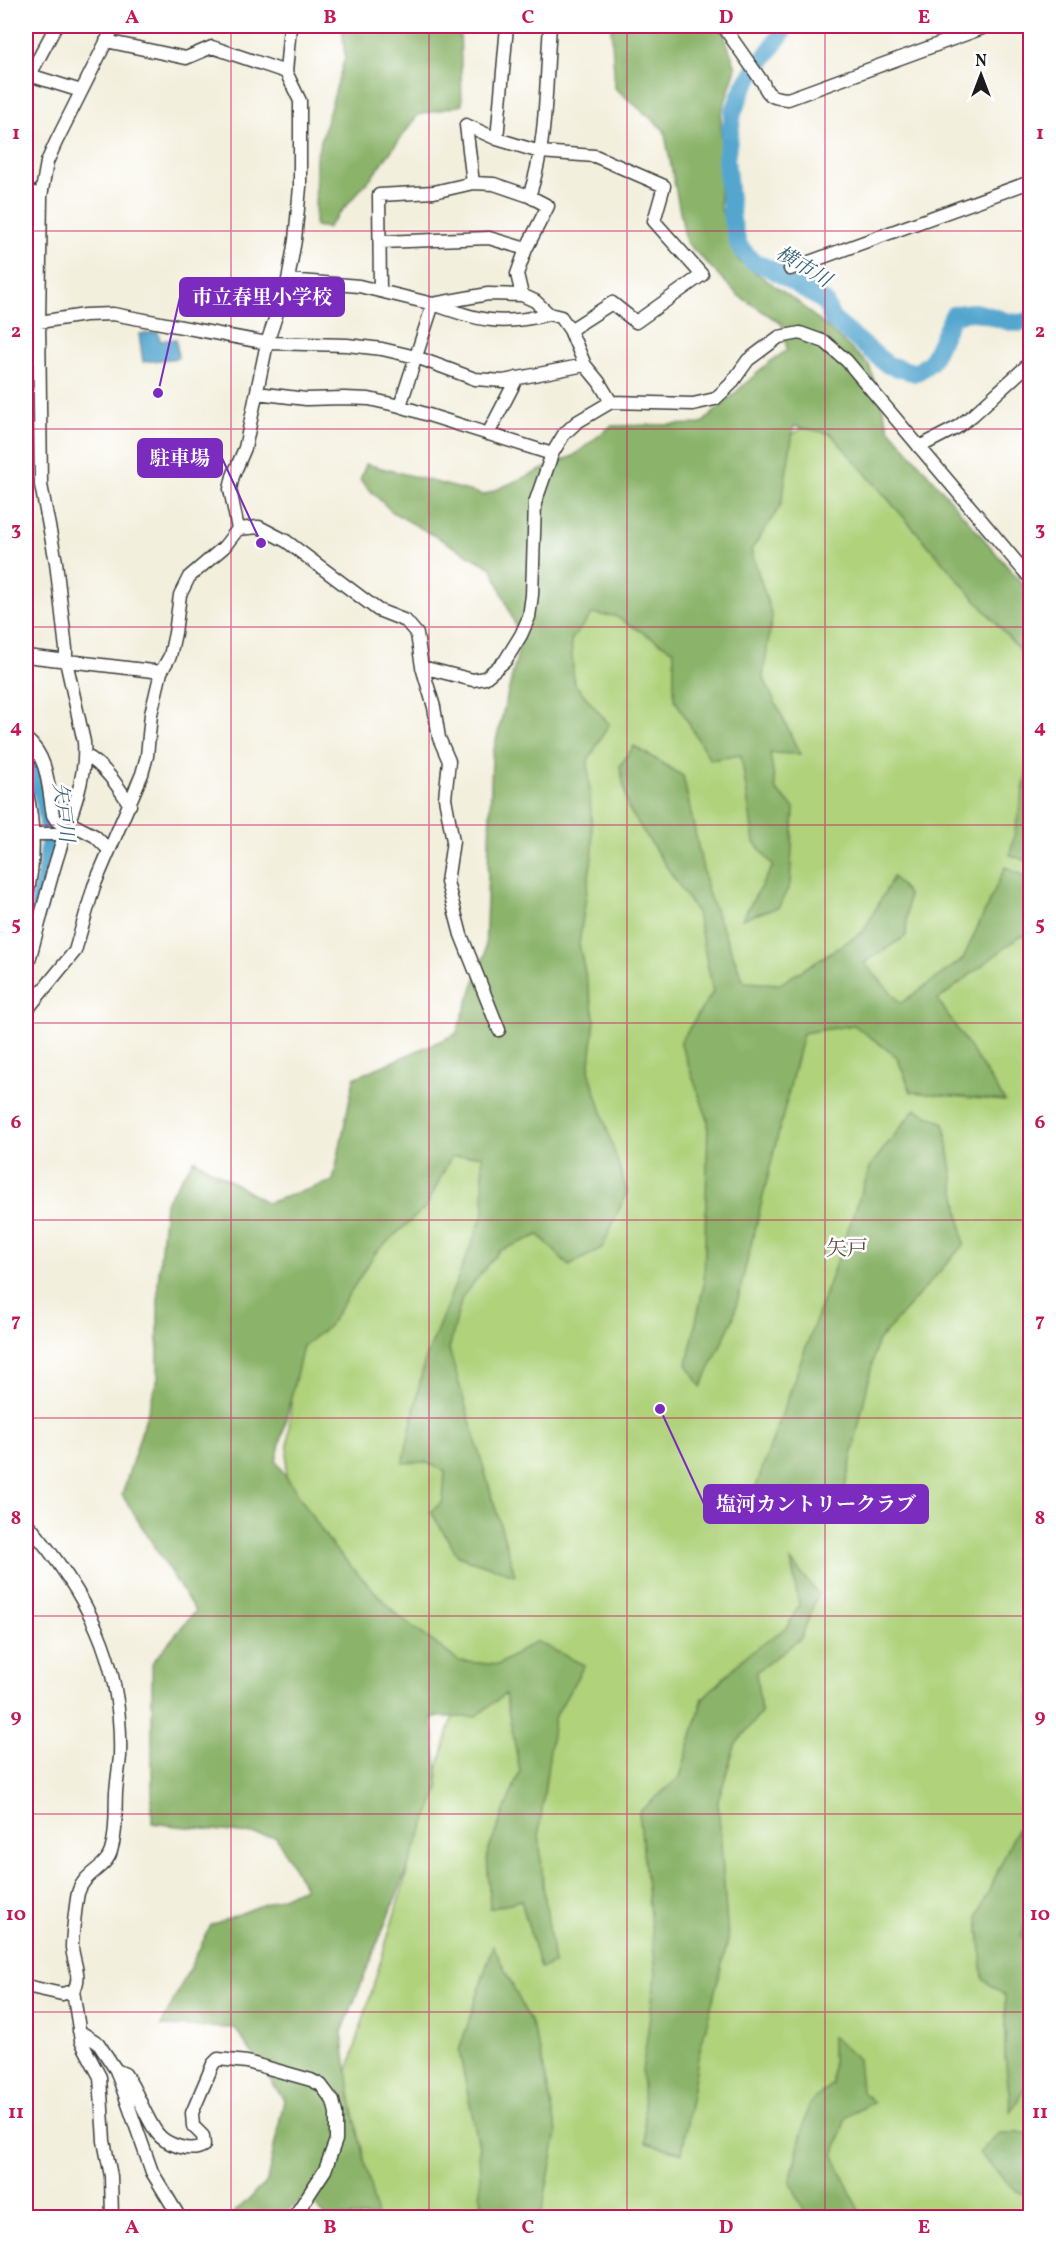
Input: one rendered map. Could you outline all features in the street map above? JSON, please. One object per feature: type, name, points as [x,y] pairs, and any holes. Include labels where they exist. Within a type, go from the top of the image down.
[{"type":"street","points":[[56,26],[27,78],[81,91]]},
{"type":"street","points":[[26,971],[83,773],[85,755],[66,661],[56,562],[41,485],[39,322],[41,196],[47,162],[114,26]]},
{"type":"street","points":[[26,1011],[75,951],[94,886],[130,805],[147,756],[151,714],[161,672],[170,656],[180,596],[189,577],[224,547],[238,528],[230,489],[245,448],[267,342],[288,280],[295,240],[300,187],[300,100],[286,72],[290,26]]},
{"type":"street","points":[[497,139],[507,26]]},
{"type":"street","points":[[529,196],[537,174],[540,152],[550,26]]},
{"type":"street","points":[[723,26],[763,83],[766,92],[774,98],[788,99],[988,26]]},
{"type":"street","points":[[106,40],[186,58],[212,46],[286,72]]},
{"type":"street","points":[[473,183],[466,125],[497,139],[540,152],[595,156],[664,186],[654,221],[702,275],[636,322],[612,303],[570,330]]},
{"type":"street","points":[[790,269],[1030,182]]},
{"type":"street","points":[[380,290],[379,195],[434,192],[473,183],[494,184],[529,196],[548,206],[526,249],[517,274],[522,295]]},
{"type":"street","points":[[26,190],[41,196]]},
{"type":"street","points":[[381,242],[489,238],[526,249]]},
{"type":"street","points":[[288,280],[380,290],[471,317],[499,322],[524,320],[549,314],[561,317],[570,330],[585,365],[611,402]]},
{"type":"street","points":[[433,304],[488,294],[522,295],[535,301],[549,314]]},
{"type":"street","points":[[400,406],[433,304]]},
{"type":"street","points":[[26,324],[85,315],[113,314],[267,342],[346,345],[382,349],[416,357],[475,379],[503,381],[585,365]]},
{"type":"street","points":[[422,667],[473,680],[485,678],[505,661],[529,617],[532,595],[535,503],[552,454],[564,434],[577,422],[611,402],[693,404],[715,399],[732,384],[748,360],[763,348],[779,337],[800,333],[825,342],[847,361],[1030,578]]},
{"type":"street","points":[[919,447],[956,428],[1030,363]]},
{"type":"street","points":[[488,434],[517,378]]},
{"type":"street","points":[[257,393],[306,399],[369,399],[400,406],[552,454]]},
{"type":"street","points":[[238,528],[259,527],[286,541],[378,610],[406,621],[417,634],[422,667],[434,707],[439,738],[449,761],[445,798],[453,841],[447,882],[461,935],[499,1030]]},
{"type":"street","points":[[26,656],[161,672]]},
{"type":"street","points":[[26,739],[32,743],[44,764],[53,815],[56,820],[66,828],[95,836],[109,850]]},
{"type":"street","points":[[85,755],[107,774],[130,805]]},
{"type":"street","points":[[26,790],[32,834],[26,898]]},
{"type":"street","points":[[32,834],[66,828]]},
{"type":"street","points":[[26,1522],[71,1580],[93,1620],[109,1658],[117,1704],[120,1755],[116,1820],[111,1852],[105,1863],[90,1873],[78,1892],[72,1947],[77,1986],[73,1991],[62,1994],[26,1986]]},
{"type":"street","points":[[73,1991],[81,2041],[100,2078],[104,2141],[111,2176],[112,2217]]},
{"type":"street","points":[[79,2031],[98,2043],[116,2070],[152,2172],[180,2217]]},
{"type":"street","points":[[116,2070],[125,2074],[130,2081],[158,2134],[183,2148],[192,2149],[200,2148],[204,2140],[193,2126],[192,2113],[213,2064],[219,2059],[267,2067],[321,2085],[333,2101],[336,2113],[336,2140],[325,2170],[297,2214]]},
{"type":"green space","points":[[342,26],[460,26],[462,105],[418,115],[374,174],[327,228],[315,226],[316,158],[345,57]]},
{"type":"green space","points":[[611,26],[718,26],[723,32],[736,68],[721,115],[720,206],[739,261],[798,302],[869,365],[889,428],[1030,593],[1030,662],[831,434],[794,426],[781,505],[751,550],[772,616],[763,677],[800,754],[770,753],[776,790],[794,808],[790,884],[779,907],[742,919],[773,866],[754,842],[741,755],[710,760],[674,698],[674,651],[615,616],[592,614],[571,640],[574,683],[609,724],[588,761],[593,850],[579,944],[595,1020],[589,1071],[627,1192],[602,1248],[569,1266],[539,1235],[499,1251],[462,1297],[449,1349],[515,1575],[458,1556],[431,1512],[443,1501],[445,1471],[425,1462],[403,1463],[424,1363],[484,1212],[482,1155],[451,1157],[426,1207],[376,1252],[328,1327],[303,1346],[276,1461],[332,1546],[398,1616],[459,1661],[498,1665],[536,1641],[584,1665],[554,1719],[539,1832],[543,1884],[554,1964],[540,1968],[521,1900],[490,1909],[487,1854],[520,1771],[505,1694],[475,1717],[432,1717],[439,1789],[342,2032],[352,2105],[377,2217],[326,2217],[307,2197],[279,2217],[230,2217],[267,2181],[284,2100],[235,2028],[161,2026],[211,1925],[305,1888],[276,1837],[152,1823],[152,1663],[195,1611],[122,1495],[158,1378],[158,1283],[165,1203],[194,1159],[267,1203],[333,1181],[354,1078],[456,1034],[485,954],[492,757],[521,640],[492,568],[392,512],[360,480],[366,464],[484,495],[573,456],[611,426],[701,424],[768,363],[787,350],[782,324],[739,296],[686,242],[664,130],[615,88]]},
{"type":"green space","points":[[827,413],[1030,648],[1030,2217],[356,2217],[342,2091],[458,1700],[282,1528],[299,1290],[461,1120],[572,571]]},
{"type":"green space","points":[[634,746],[683,776],[708,893],[744,982],[780,984],[863,932],[893,877],[908,894],[906,936],[864,963],[901,1003],[963,959],[1005,867],[1030,879],[1030,935],[1020,936],[938,1000],[1005,1101],[911,1092],[897,1057],[854,1025],[803,1033],[733,1319],[701,1387],[687,1364],[704,1284],[708,1120],[680,1042],[713,992],[697,913],[628,808],[620,766]]},
{"type":"green space","points":[[1030,757],[1030,862],[1010,855]]},
{"type":"green space","points":[[915,1109],[944,1123],[964,1244],[877,1342],[844,1492],[753,1495],[871,1165]]},
{"type":"green space","points":[[791,1561],[818,1594],[801,1638],[756,1672],[761,1713],[735,1745],[718,1801],[728,1940],[698,2058],[682,2153],[646,2143],[642,2072],[656,1973],[639,1812],[680,1777],[703,1698],[747,1655],[787,1627],[799,1605]]},
{"type":"green space","points":[[1017,1829],[1030,1861],[1030,1912],[1021,1937],[1030,1943],[1030,2079],[1011,2112],[1005,2056],[1005,1996],[983,1979],[978,1915]]},
{"type":"green space","points":[[493,1946],[530,2021],[540,2050],[557,2132],[541,2217],[481,2217],[479,2147],[459,2051]]},
{"type":"green space","points":[[832,2037],[858,2059],[861,2091],[874,2102],[846,2117],[834,2156],[859,2211],[906,2217],[807,2217],[790,2181],[809,2104],[832,2084]]},
{"type":"green space","points":[[1000,2133],[1030,2133],[1030,2195],[1017,2192],[979,2153]]},
{"type":"water","points":[[158,332],[160,341],[176,339],[178,358],[143,362],[139,334]]},
{"type":"waterway","name":"横市川","points":[[787,26],[744,86],[733,113],[726,159],[732,220],[739,246],[752,261],[773,270],[825,302],[832,319],[888,365],[916,373],[931,362],[953,315],[973,312],[1016,323],[1030,320]]},
{"type":"waterway","name":"矢戸川","points":[[26,754],[42,795],[49,839],[38,909],[26,948]]},
{"type":"place","name":"市立春里小学校","points":[[158,393]]},
{"type":"place","name":"駐車場","points":[[261,543]]},
{"type":"place","name":"塩河カントリークラブ","points":[[660,1409]]},
{"type":"district","name":"矢戸","points":[[847,1248]]}]
